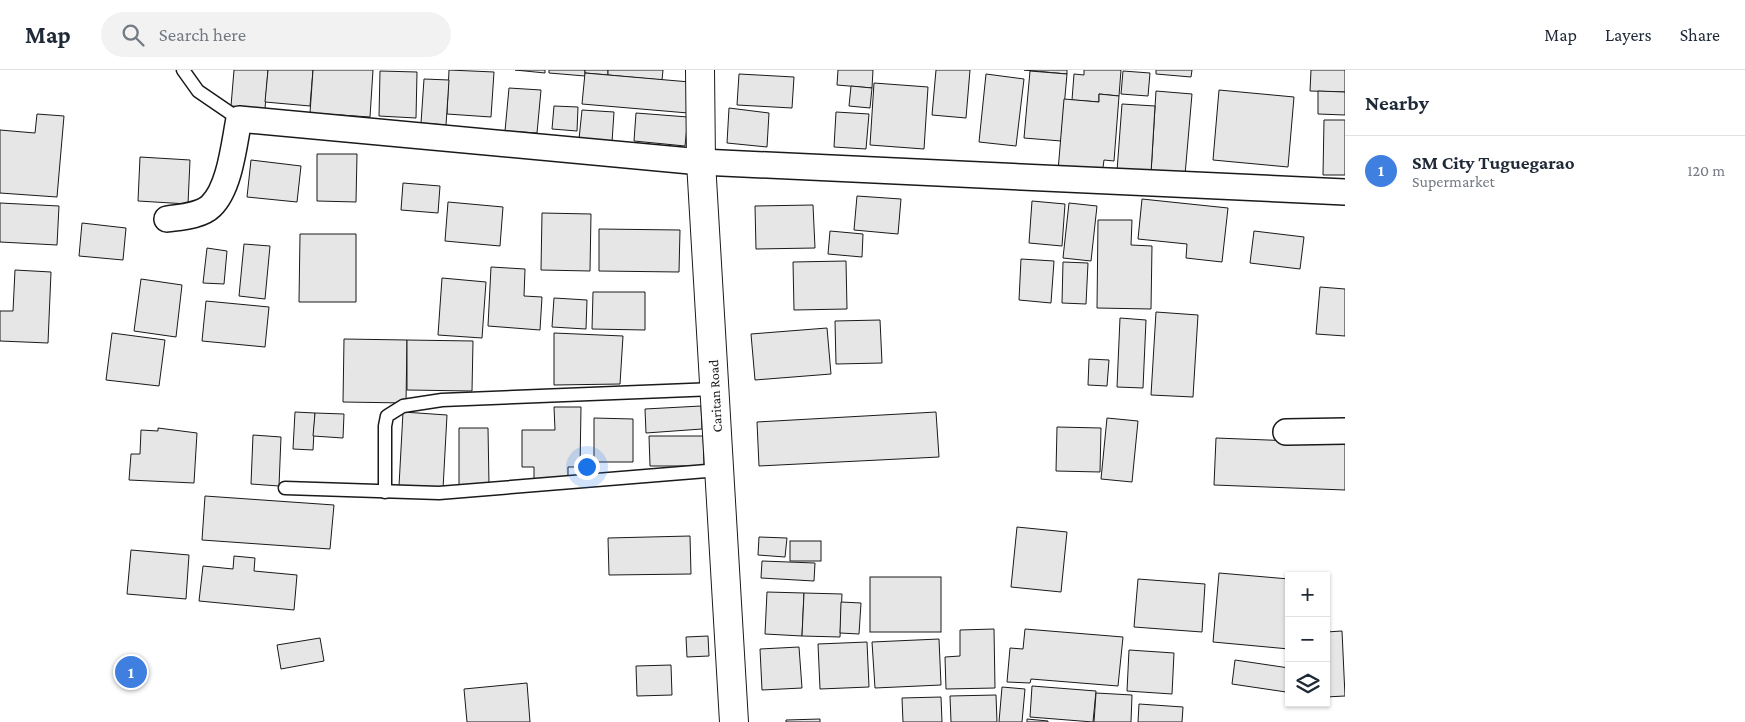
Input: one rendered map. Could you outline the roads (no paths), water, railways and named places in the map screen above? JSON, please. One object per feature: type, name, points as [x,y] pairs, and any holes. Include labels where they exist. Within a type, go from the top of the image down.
[{"type":"main road","name":"Caritan Road","points":[[700,70],[701,162],[734,722]]},
{"type":"street","points":[[167,219],[194,215],[211,207],[224,187],[239,119],[701,162],[1345,192]]},
{"type":"street","points":[[1286,432],[1345,432]]},
{"type":"lane","points":[[183,70],[198,91],[239,119]]},
{"type":"lane","points":[[385,492],[385,426],[387,416],[403,406],[442,400],[715,389]]},
{"type":"lane","points":[[285,488],[439,493],[719,470]]},
{"type":"place","name":"SM City Tuguegarao","points":[[131,672]]}]
